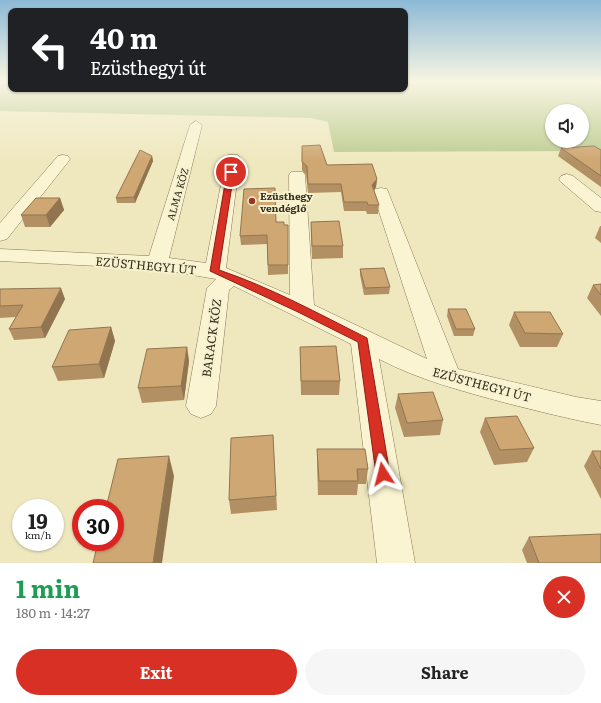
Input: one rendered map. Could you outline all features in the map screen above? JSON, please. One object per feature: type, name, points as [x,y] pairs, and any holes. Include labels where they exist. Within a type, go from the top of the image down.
[{"type":"street","name":"ALMA KÖZ","points":[[157,263],[196,125]]},
{"type":"street","points":[[223,274],[233,158]]},
{"type":"street","points":[[0,235],[63,159]]},
{"type":"street","points":[[297,175],[302,309]]},
{"type":"street","points":[[567,179],[601,207]]},
{"type":"street","points":[[381,193],[447,377]]},
{"type":"street","name":"EZÜSTHEGYI ÚT","points":[[0,255],[157,263],[223,274],[302,309],[403,360],[447,377],[576,409],[601,413]]},
{"type":"street","name":"BARACK KÖZ","points":[[201,406],[218,288],[223,274]]},
{"type":"street","points":[[363,340],[396,563]]},
{"type":"green space","points":[[0,107],[545,107],[545,148],[589,148],[589,107],[601,107],[601,151],[334,152],[328,122],[311,118],[0,111]]},
{"type":"building","points":[[320,145],[327,165],[372,164],[377,179],[372,185],[379,205],[368,205],[367,202],[344,202],[341,184],[308,184],[307,166],[302,162],[302,146]]},
{"type":"building","points":[[589,146],[594,146],[601,150],[601,176],[561,148],[589,148]]},
{"type":"building","points":[[140,150],[152,156],[134,197],[116,198]]},
{"type":"building","points":[[275,188],[276,222],[284,222],[284,225],[288,225],[288,265],[268,265],[267,235],[240,236],[244,189]]},
{"type":"building","points":[[36,198],[60,198],[46,215],[21,215]]},
{"type":"building","points":[[339,221],[343,246],[312,246],[311,222]]},
{"type":"building","points":[[384,268],[390,287],[365,288],[360,269]]},
{"type":"building","points":[[601,284],[601,295],[593,285]]},
{"type":"building","points":[[61,288],[41,327],[9,329],[23,305],[0,306],[0,289]]},
{"type":"building","points":[[448,309],[466,309],[475,329],[456,329]]},
{"type":"building","points":[[514,312],[550,312],[563,334],[525,333]]},
{"type":"building","points":[[111,327],[99,364],[52,367],[69,330]]},
{"type":"building","points":[[336,346],[340,381],[301,381],[300,347]]},
{"type":"building","points":[[187,347],[181,386],[138,388],[147,349]]},
{"type":"building","points":[[433,392],[443,420],[407,423],[398,394]]},
{"type":"building","points":[[517,416],[534,448],[500,450],[485,418]]},
{"type":"building","points":[[273,435],[276,496],[229,500],[231,438]]},
{"type":"building","points":[[317,449],[365,449],[368,469],[357,469],[358,481],[319,481]]},
{"type":"building","points":[[592,451],[601,451],[601,469]]},
{"type":"building","points":[[169,456],[153,563],[93,563],[96,551],[124,551],[124,499],[108,499],[118,459]]},
{"type":"building","points":[[601,534],[601,563],[539,563],[529,537]]},
{"type":"place","name":"Ezüsthegy vendéglő","points":[[252,201]]},
{"type":"route","points":[[231,172],[215,271],[232,277],[302,309],[363,340],[383,474]]}]
